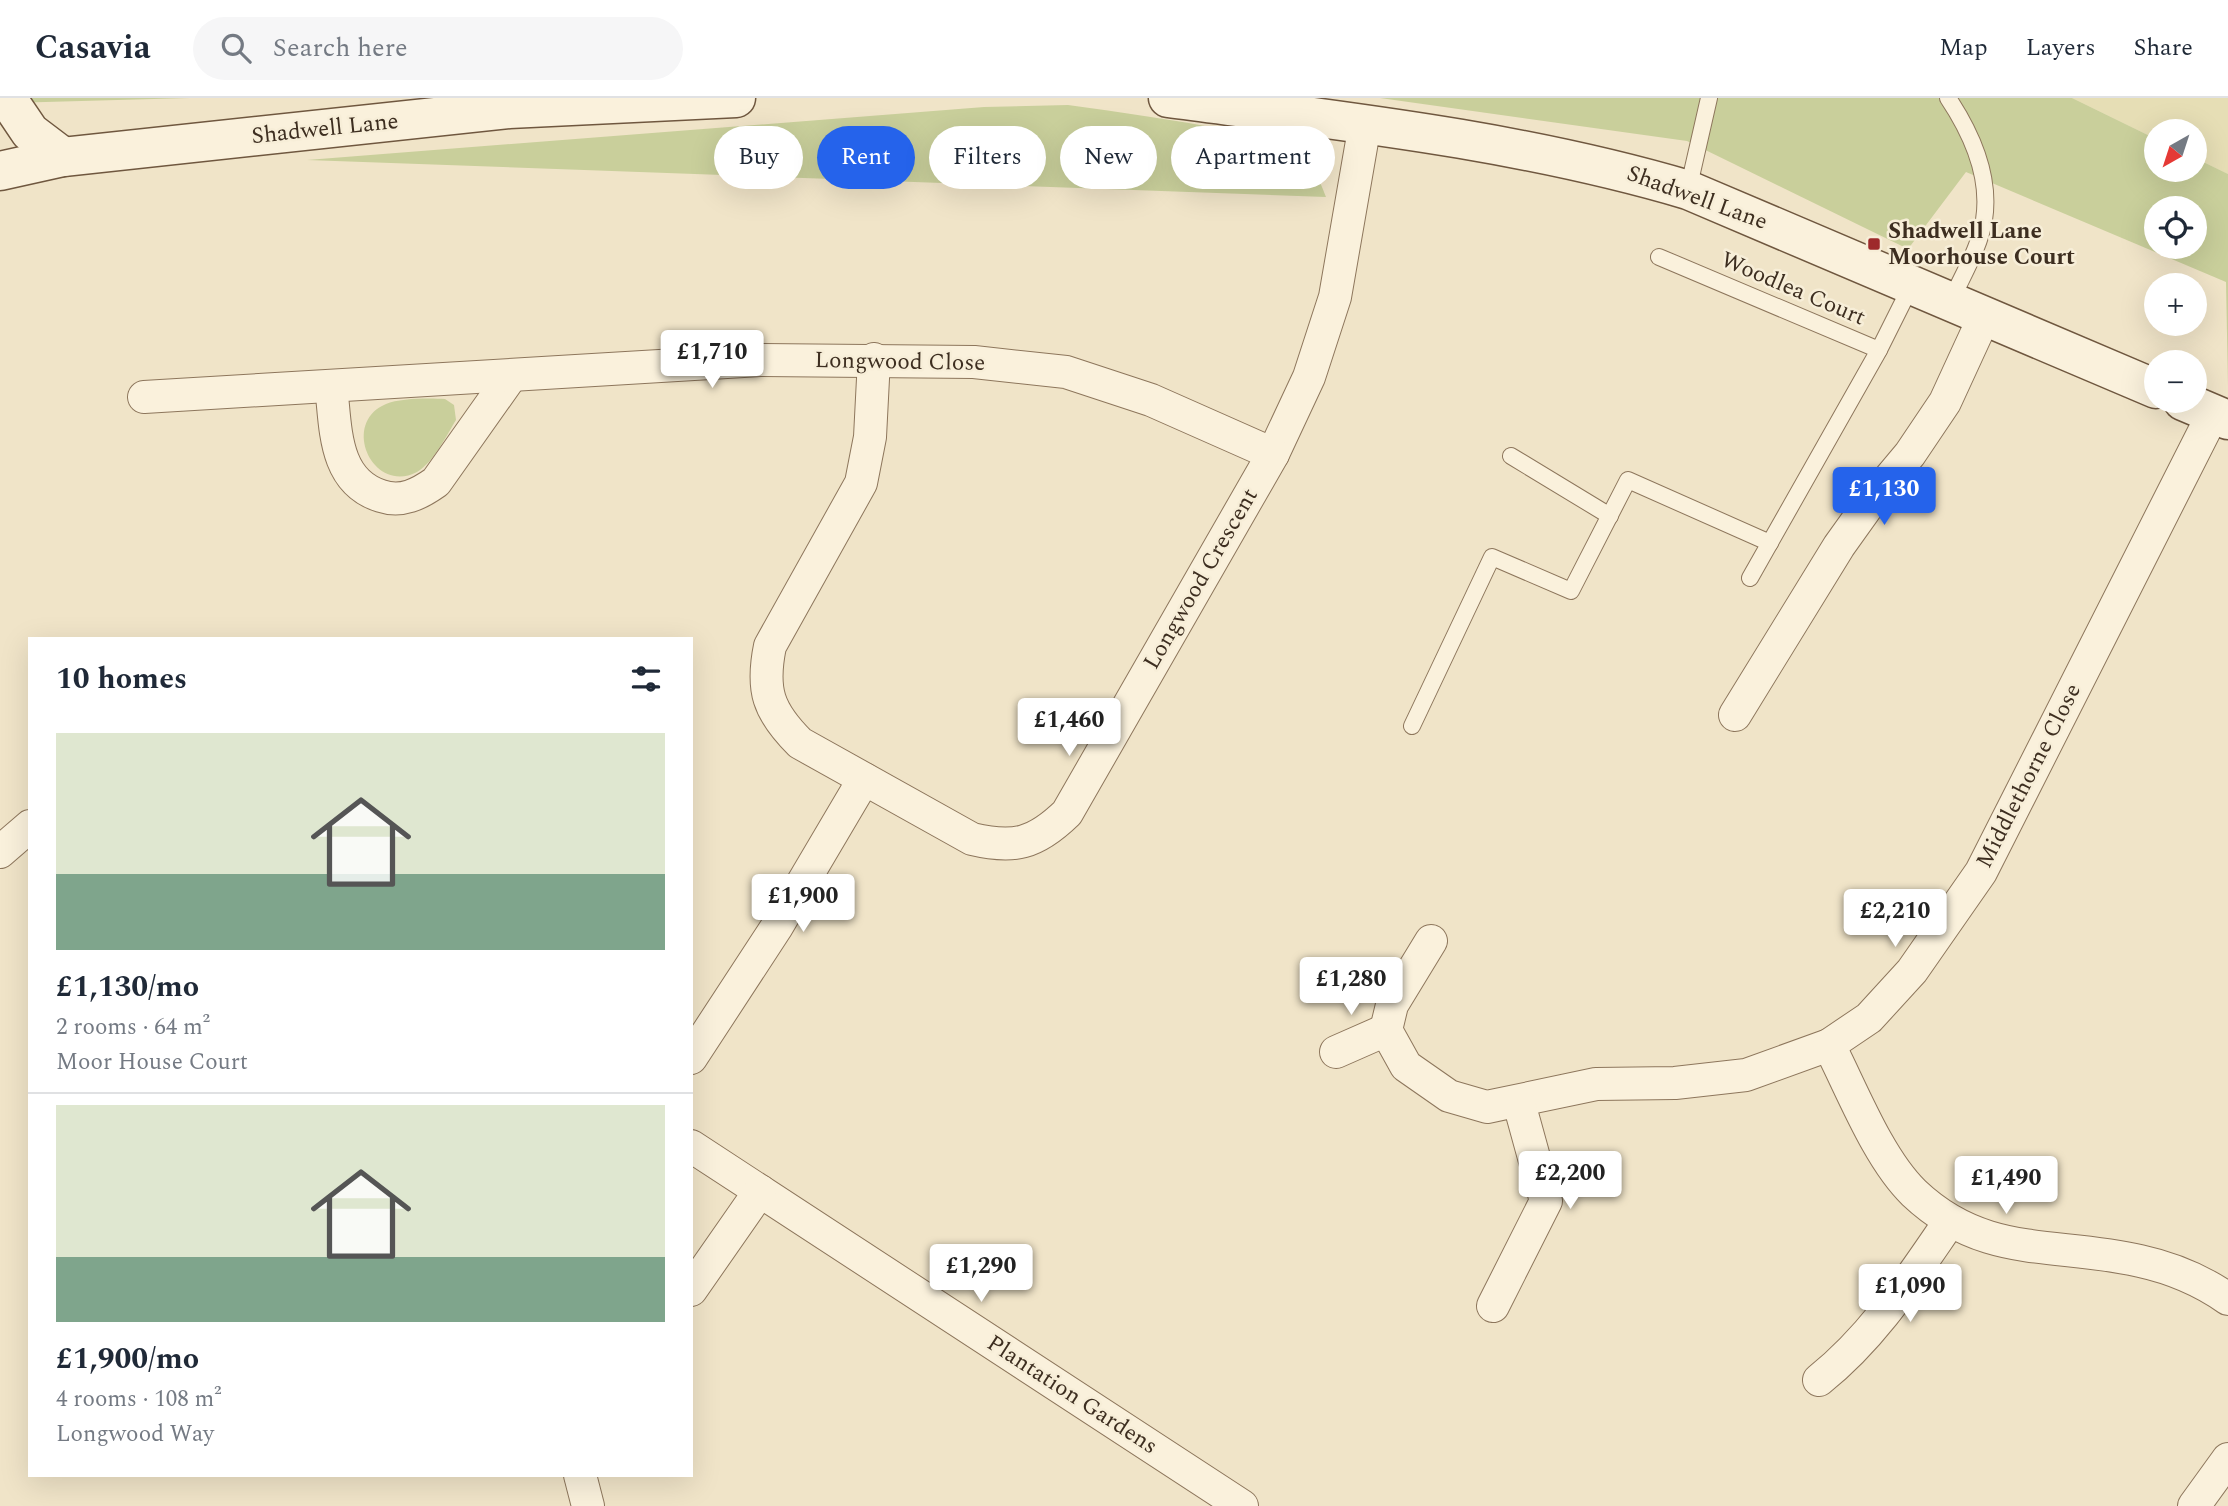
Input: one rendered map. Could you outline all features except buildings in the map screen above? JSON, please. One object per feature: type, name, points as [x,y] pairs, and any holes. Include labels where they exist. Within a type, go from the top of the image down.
[{"type":"street","points":[[7,98],[30,132],[63,157]]},
{"type":"street","name":"Shadwell Lane","points":[[0,171],[63,157],[509,109],[736,98]]},
{"type":"street","name":"Shadwell Lane","points":[[1168,98],[1366,124],[1582,161],[1688,190],[2144,384]]},
{"type":"street","name":"Longwood Crescent","points":[[874,359],[870,437],[861,483],[771,646],[765,673],[768,699],[780,724],[800,743],[864,779],[971,839],[998,845],[1024,843],[1048,832],[1067,813],[1273,454],[1309,377],[1335,297],[1366,124]]},
{"type":"street","points":[[1735,715],[1839,545],[1910,454],[1945,402],[1968,308]]},
{"type":"street","name":"Longwood Close","points":[[144,397],[760,360],[974,362],[1066,372],[1152,400],[1273,454]]},
{"type":"street","points":[[331,386],[340,452],[345,469],[356,483],[371,493],[388,498],[405,498],[422,493],[436,482],[511,376]]},
{"type":"street","name":"Middlethorne Close","points":[[1386,1030],[1406,1066],[1449,1096],[1488,1107],[1519,1103],[1596,1084],[1675,1083],[1746,1075],[1829,1045],[1869,1018],[1912,971],[1982,872],[2208,411]]},
{"type":"street","points":[[693,1055],[776,928],[864,779]]},
{"type":"street","points":[[0,852],[28,828]]},
{"type":"street","points":[[1336,1052],[1386,1030],[1392,1005],[1431,941]]},
{"type":"street","points":[[1829,1045],[1884,1152],[1913,1192],[1950,1221],[1993,1240],[2014,1245],[2138,1260],[2186,1274],[2228,1299]]},
{"type":"street","points":[[1493,1306],[1546,1201],[1519,1103]]},
{"type":"street","name":"Plantation Gardens","points":[[693,1147],[1242,1506]]},
{"type":"street","points":[[693,1287],[760,1191]]},
{"type":"street","points":[[1819,1380],[1850,1355],[1880,1322],[1950,1221]]},
{"type":"street","points":[[2194,1506],[2228,1459]]},
{"type":"street","points":[[581,1477],[588,1506]]},
{"type":"lane","points":[[1688,190],[1709,98]]},
{"type":"lane","points":[[1948,98],[1968,128],[1986,187],[1984,222],[1968,308]]},
{"type":"lane","name":"Woodlea Court","points":[[1658,257],[1879,350],[1912,284]]},
{"type":"lane","points":[[1750,578],[1879,350]]},
{"type":"lane","points":[[1511,456],[1610,516]]},
{"type":"lane","points":[[1412,726],[1492,557],[1571,590],[1628,480],[1770,543]]},
{"type":"shaded area","points":[[2072,98],[2228,98],[2228,174],[2207,164],[2207,119],[2144,119],[2144,133]]},
{"type":"green space","points":[[0,98],[190,98],[9,103]]},
{"type":"green space","points":[[1380,98],[2072,98],[2144,133],[2144,182],[2207,182],[2207,164],[2228,174],[2228,386],[2226,282],[2172,259],[2207,259],[2207,196],[2144,196],[2144,247],[1966,172],[1908,249],[1687,141]]},
{"type":"green space","points":[[1068,105],[1204,126],[1171,126],[1171,189],[1322,189],[1326,197],[1106,189],[1157,189],[1157,126],[1060,126],[1060,187],[1046,187],[1046,126],[929,126],[929,183],[915,182],[915,126],[817,126],[817,179],[803,178],[803,126],[741,126],[984,107]]},
{"type":"green space","points":[[714,128],[714,175],[307,160]]},
{"type":"green space","points":[[445,399],[454,405],[456,420],[423,468],[401,476],[387,474],[376,466],[368,454],[364,440],[365,426],[372,413],[386,404],[399,401]]},
{"type":"place","name":"Shadwell Lane Moorhouse Court","points":[[1874,244]]}]
